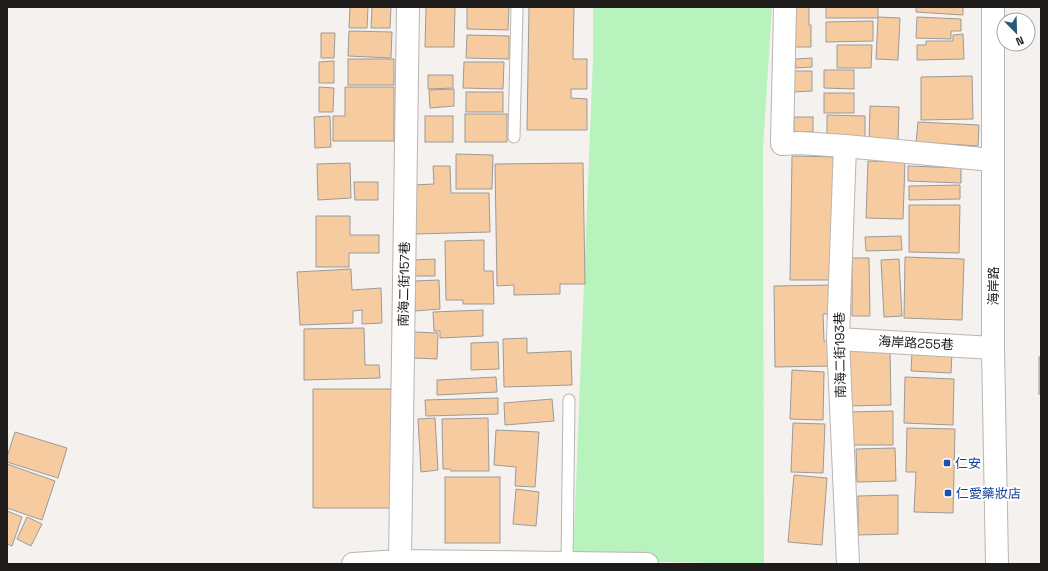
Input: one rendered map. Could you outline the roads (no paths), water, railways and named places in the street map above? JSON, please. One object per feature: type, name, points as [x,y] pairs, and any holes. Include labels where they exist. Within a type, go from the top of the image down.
[{"type":"street","name":"南海二街157巷","points":[[400,561],[408,7]]},
{"type":"street","points":[[785,7],[782,144],[800,143],[845,146],[992,160]]},
{"type":"street","name":"海岸路","points":[[993,7],[993,348],[997,564]]},
{"type":"street","name":"南海二街193巷","points":[[845,146],[838,339],[848,564]]},
{"type":"street","name":"海岸路255巷","points":[[838,339],[993,348]]},
{"type":"street","points":[[354,564],[400,561],[647,564]]},
{"type":"lane","points":[[514,137],[517,7]]},
{"type":"lane","points":[[567,563],[569,400]]},
{"type":"place","name":"仁安","points":[[947,463]]},
{"type":"place","name":"仁愛藥妝店","points":[[948,493]]}]
